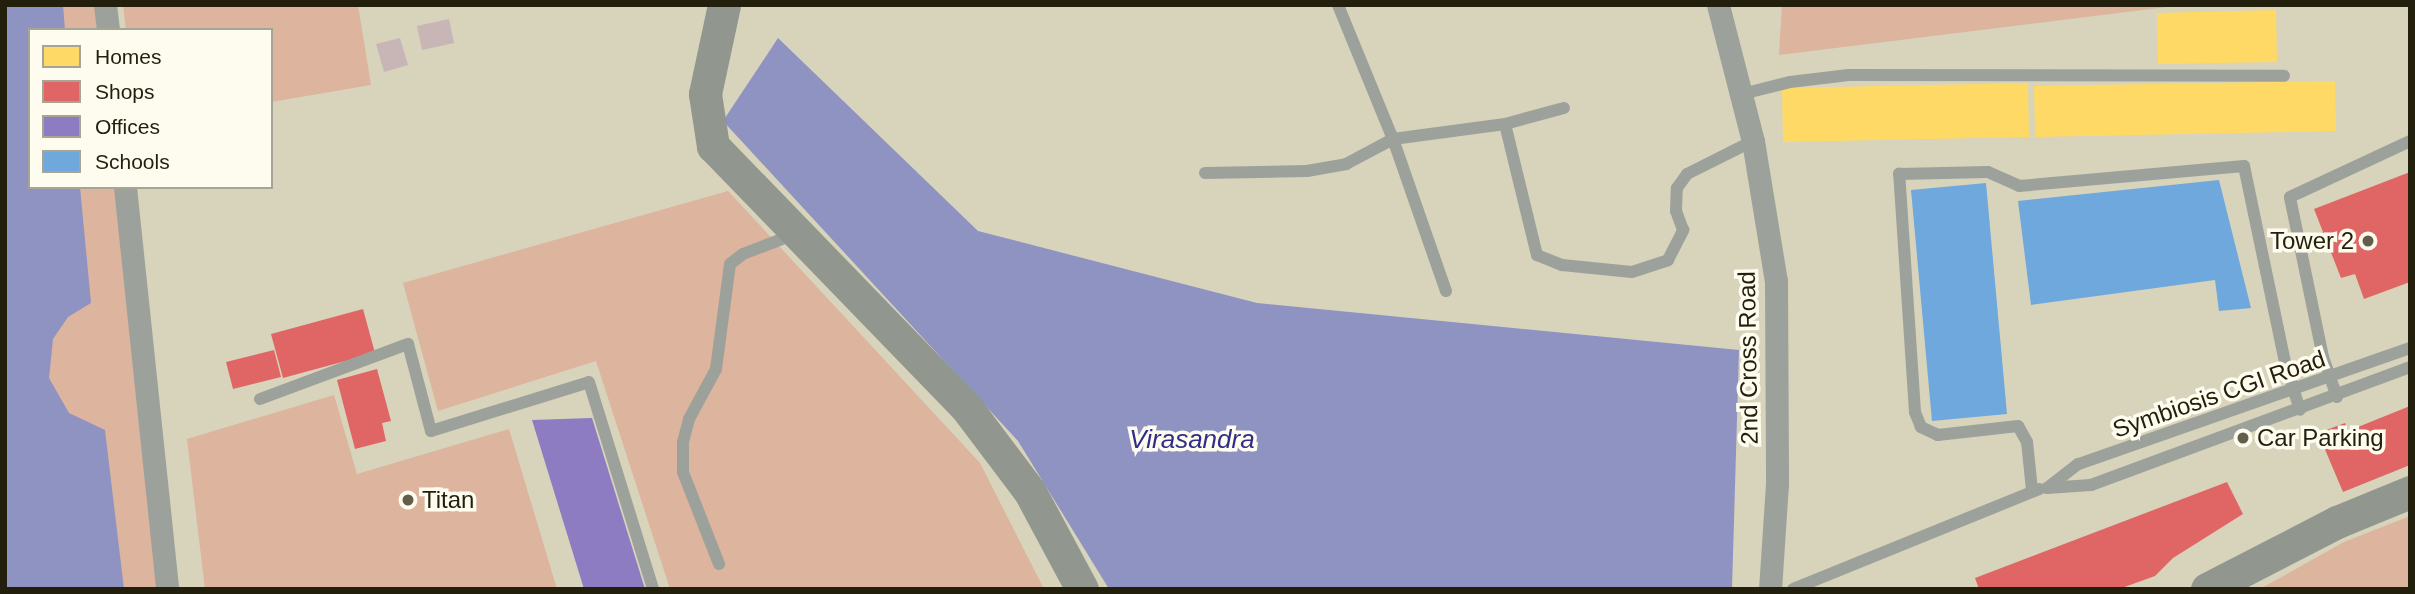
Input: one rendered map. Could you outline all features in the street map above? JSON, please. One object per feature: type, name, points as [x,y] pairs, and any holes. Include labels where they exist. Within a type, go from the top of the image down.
[{"type":"street","points":[[105,5],[108,28]]},
{"type":"street","points":[[724,5],[705,94],[713,146],[966,407],[1030,492],[1082,589]]},
{"type":"street","name":"2nd Cross Road","points":[[1718,5],[1753,141],[1776,281],[1777,484],[1770,589]]},
{"type":"street","points":[[125,189],[167,589]]},
{"type":"street","points":[[2207,589],[2337,522],[2410,492]]},
{"type":"lane","points":[[1338,5],[1393,139],[1446,291]]},
{"type":"lane","points":[[1742,94],[1790,82],[1849,75],[2284,76]]},
{"type":"lane","points":[[1205,173],[1333,167],[1393,139],[1505,124],[1564,108]]},
{"type":"lane","points":[[1505,124],[1538,255],[1562,264],[1632,272],[1668,260],[1683,230],[1676,211],[1677,188],[1687,174],[1753,141]]},
{"type":"lane","points":[[2337,397],[2329,379],[2290,197],[2410,141]]},
{"type":"lane","points":[[2032,490],[2026,442],[2018,426],[1938,435],[1921,428],[1915,412],[1899,174],[1988,172],[2020,186],[2244,166],[2292,391],[2300,410]]},
{"type":"lane","points":[[719,564],[683,472],[683,442],[689,419],[716,369],[730,264],[743,254],[797,234]]},
{"type":"lane","points":[[260,399],[408,344],[431,431],[589,382],[653,589]]},
{"type":"lane","name":"Symbiosis CGI Road","points":[[2047,488],[2078,464],[2329,379],[2410,348]]},
{"type":"lane","name":"Symbiosis CGI Road","points":[[1793,589],[2032,490],[2091,485],[2337,397],[2410,367]]},
{"type":"shaded area","points":[[5,5],[96,5],[99,28],[28,28],[28,189],[115,189],[158,589],[5,589]]},
{"type":"shaded area","points":[[123,5],[358,5],[371,85],[273,102],[273,28],[126,28]]},
{"type":"shaded area","points":[[1782,5],[2183,5],[1779,55]]},
{"type":"shaded area","points":[[728,191],[980,463],[1044,589],[670,589],[596,361],[438,411],[403,283]]},
{"type":"shaded area","points":[[334,395],[357,474],[509,429],[557,589],[205,589],[187,439]]},
{"type":"shaded area","points":[[2410,516],[2410,589],[2260,589],[2344,542]]},
{"type":"water","points":[[5,5],[63,5],[65,28],[28,28],[28,189],[80,189],[91,303],[68,317],[53,339],[49,378],[69,413],[105,430],[124,589],[5,589]]},
{"type":"water","name":"Virasandra","points":[[778,38],[978,231],[1257,303],[1739,350],[1732,589],[1109,589],[1018,441],[723,121]]},
{"type":"building: Homes","points":[[2276,10],[2277,62],[2158,64],[2157,13]]},
{"type":"building: Homes","points":[[2335,81],[2336,131],[2035,137],[2034,86]]},
{"type":"building: Homes","points":[[2028,83],[2029,137],[1783,142],[1782,88]]},
{"type":"building: Shops","name":"Tower 2","points":[[2410,172],[2410,282],[2364,299],[2355,274],[2341,278],[2314,209]]},
{"type":"building: Shops","points":[[363,309],[375,353],[283,378],[271,334]]},
{"type":"building: Shops","points":[[274,350],[281,377],[233,389],[226,362]]},
{"type":"building: Shops","points":[[377,369],[391,421],[382,423],[386,441],[355,449],[337,380]]},
{"type":"building: Shops","points":[[2410,406],[2410,465],[2343,492],[2318,433],[2345,423],[2348,431]]},
{"type":"building: Shops","points":[[2227,482],[2243,514],[2173,558],[2155,576],[2119,589],[1979,589],[1975,578]]},
{"type":"building: Offices","points":[[592,418],[645,589],[584,589],[532,420]]},
{"type":"building: Schools","points":[[2219,180],[2251,308],[2219,311],[2215,280],[2031,305],[2018,201]]},
{"type":"building: Schools","points":[[1986,183],[2007,414],[1932,421],[1911,190]]},
{"type":"building: Other","points":[[449,19],[454,43],[422,50],[417,26]]},
{"type":"building: Other","points":[[400,38],[408,65],[384,72],[376,44]]},
{"type":"place","name":"Tower 2","points":[[2368,241]]},
{"type":"place","name":"Car Parking","points":[[2243,438]]},
{"type":"place","name":"Titan","points":[[408,500]]}]
